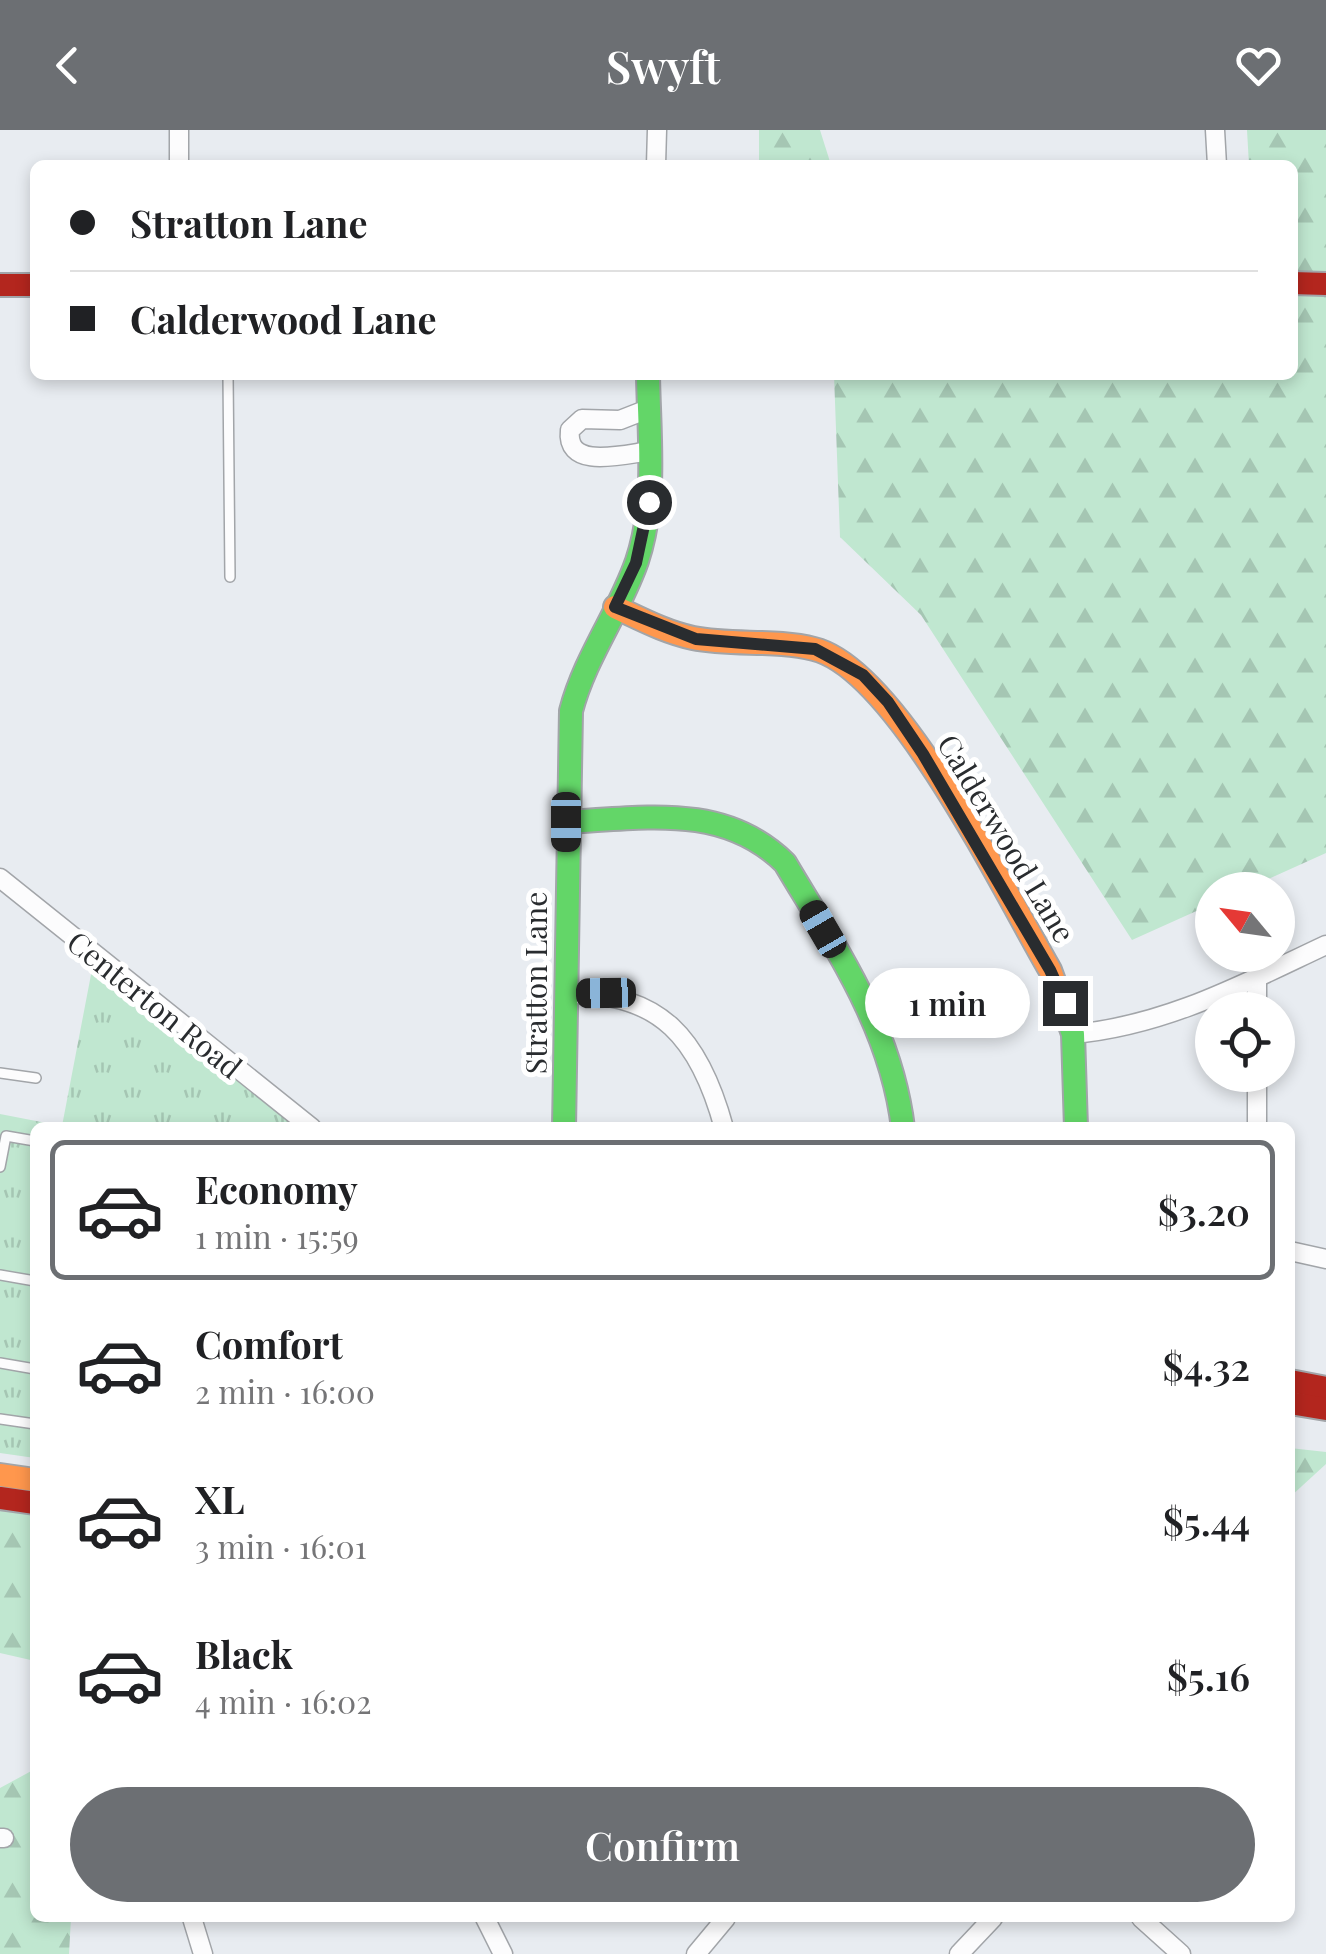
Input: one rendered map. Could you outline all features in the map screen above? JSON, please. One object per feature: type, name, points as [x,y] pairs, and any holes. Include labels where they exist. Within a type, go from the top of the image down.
[{"type":"street","points":[[179,130],[179,160]]},
{"type":"street","points":[[656,160],[657,130]]},
{"type":"street","points":[[1215,130],[1217,160]]},
{"type":"street","points":[[1298,283],[1326,284]]},
{"type":"street","points":[[0,285],[30,284]]},
{"type":"street","name":"Stratton Lane","points":[[564,1122],[566,822],[575,690],[642,546],[650,452],[648,380]]},
{"type":"street","points":[[648,408],[620,420],[582,419],[570,430],[568,439],[572,448],[588,458],[650,452]]},
{"type":"street","name":"Calderwood Lane","points":[[615,607],[696,639],[815,649],[863,675],[888,702],[923,754],[1065,1003],[1073,1034],[1076,1122]]},
{"type":"street","points":[[566,822],[714,820],[742,826],[767,842],[784,863],[889,1045],[899,1079],[903,1122]]},
{"type":"street","name":"Centerton Road","points":[[0,878],[305,1122]]},
{"type":"street","points":[[1073,1034],[1155,1020],[1326,945]]},
{"type":"street","points":[[1257,978],[1257,992]]},
{"type":"street","points":[[566,994],[606,993],[660,1015],[691,1052],[721,1122]]},
{"type":"street","points":[[1257,1092],[1257,1122]]},
{"type":"street","points":[[1295,1251],[1326,1258]]},
{"type":"street","points":[[1295,1382],[1326,1388]]},
{"type":"street","points":[[1295,1404],[1326,1409]]},
{"type":"street","points":[[0,1474],[30,1479]]},
{"type":"street","points":[[0,1498],[30,1502]]},
{"type":"street","points":[[193,1922],[203,1954]]},
{"type":"street","points":[[487,1922],[503,1954]]},
{"type":"street","points":[[696,1954],[723,1922]]},
{"type":"street","points":[[959,1954],[989,1922]]},
{"type":"street","points":[[1145,1922],[1181,1954]]},
{"type":"lane","points":[[228,380],[230,578]]},
{"type":"lane","points":[[0,1072],[36,1078]]},
{"type":"lane","points":[[0,1168],[6,1136],[30,1140]]},
{"type":"lane","points":[[0,1276],[30,1280]]},
{"type":"lane","points":[[0,1363],[30,1368]]},
{"type":"lane","points":[[0,1418],[30,1423]]},
{"type":"green space","points":[[759,130],[820,130],[829,160],[759,160]]},
{"type":"green space","points":[[1247,130],[1326,130],[1326,853],[1284,872],[1195,872],[1195,912],[1132,940],[921,615],[840,537],[834,380],[1298,380],[1298,160],[1249,160]]},
{"type":"green space","points":[[94,959],[299,1122],[63,1122]]},
{"type":"green space","points":[[0,1114],[41,1122],[30,1122],[30,1457],[0,1453]]},
{"type":"green space","points":[[1295,1449],[1326,1452],[1326,1464],[1295,1492]]},
{"type":"green space","points":[[0,1505],[30,1508],[30,1660],[0,1653]]},
{"type":"green space","points":[[30,1772],[30,1922],[71,1922],[69,1954],[0,1954],[0,1788]]},
{"type":"traffic: fast","points":[[564,1122],[571,711],[585,672],[630,580],[643,538],[650,469],[648,380]]},
{"type":"traffic: fast","points":[[566,822],[654,817],[710,823],[761,844],[785,863],[842,958],[874,1022],[897,1091],[902,1122]]},
{"type":"traffic: fast","points":[[1061,1000],[1073,1034],[1076,1122]]},
{"type":"traffic: slow","points":[[615,607],[683,635],[799,646],[846,665],[880,697],[947,789],[1050,970],[1061,1000]]},
{"type":"traffic: slow","points":[[0,1475],[30,1479]]},
{"type":"traffic: jam","points":[[1298,283],[1326,284]]},
{"type":"traffic: jam","points":[[0,285],[30,285]]},
{"type":"traffic: jam","points":[[1295,1382],[1326,1388]]},
{"type":"traffic: jam","points":[[1295,1404],[1326,1409]]},
{"type":"traffic: jam","points":[[0,1498],[30,1502]]},
{"type":"route","points":[[649,502],[642,546],[615,607],[665,630],[696,639],[815,649],[863,675],[888,702],[923,754],[1050,970],[1065,1003]]}]
